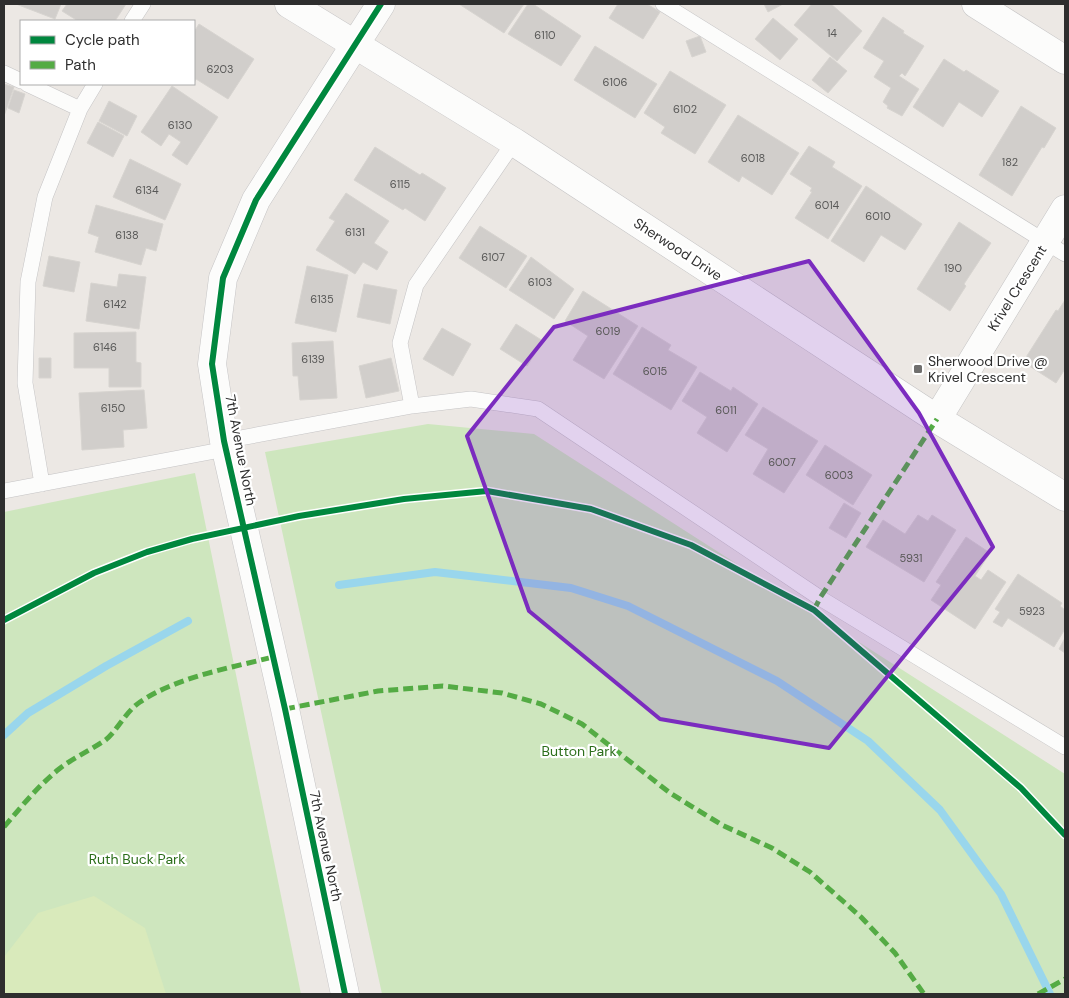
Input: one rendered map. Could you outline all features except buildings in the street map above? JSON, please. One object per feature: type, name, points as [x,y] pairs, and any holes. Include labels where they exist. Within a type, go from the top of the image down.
[{"type":"street","name":"Sherwood Drive","points":[[289,4],[356,43],[514,142],[937,418],[1065,496]]},
{"type":"street","name":"7th Avenue North","points":[[345,994],[285,709],[225,445],[212,364],[223,278],[256,200],[381,4]]},
{"type":"street","points":[[988,7],[1065,60]]},
{"type":"street","name":"Krivel Crescent","points":[[937,418],[1056,248],[1065,209]]},
{"type":"lane","points":[[133,20],[143,4]]},
{"type":"lane","points":[[663,4],[1056,248]]},
{"type":"lane","points":[[4,72],[20,80]]},
{"type":"lane","points":[[29,85],[80,110]]},
{"type":"lane","points":[[42,484],[25,383],[28,282],[45,197],[80,110],[94,85]]},
{"type":"lane","points":[[412,406],[400,343],[416,285],[514,142]]},
{"type":"lane","points":[[4,491],[412,406],[471,399],[538,409],[820,598],[1065,747]]},
{"type":"highlighted area","points":[[809,261],[919,413],[993,547],[829,748],[660,719],[529,611],[467,436],[554,327]]},
{"type":"green space","name":"Button Park","points":[[428,424],[534,434],[1065,774],[1065,994],[382,994],[265,452]]},
{"type":"green space","name":"Ruth Buck Park","points":[[195,473],[301,994],[4,994],[4,512]]},
{"type":"green space","points":[[94,896],[145,928],[166,994],[4,994],[4,957],[38,913]]},
{"type":"waterway","points":[[339,585],[435,572],[571,588],[628,606],[777,681],[868,741],[940,810],[1001,894],[1050,994]]},
{"type":"waterway","points":[[4,735],[28,713],[106,666],[188,621]]},
{"type":"marked path","points":[[814,610],[937,419]]},
{"type":"marked path","points":[[4,827],[51,776],[64,765],[98,745],[113,733],[130,711],[140,702],[155,693],[187,680],[222,669],[273,657]]},
{"type":"marked path","points":[[285,709],[378,691],[443,686],[502,693],[541,704],[582,724],[670,793],[722,825],[772,848],[810,872],[861,917],[895,953],[924,994]]},
{"type":"marked path","points":[[1038,994],[1065,979]]},
{"type":"cycle path","points":[[345,994],[285,709],[224,441],[212,364],[223,278],[256,200],[381,4]]},
{"type":"cycle path","points":[[4,620],[94,573],[147,552],[192,539],[299,516],[404,499],[487,491],[591,509],[691,545],[814,610],[1021,788],[1065,835]]},
{"type":"place","name":"Sherwood Drive @ Krivel Crescent","points":[[918,369]]}]
